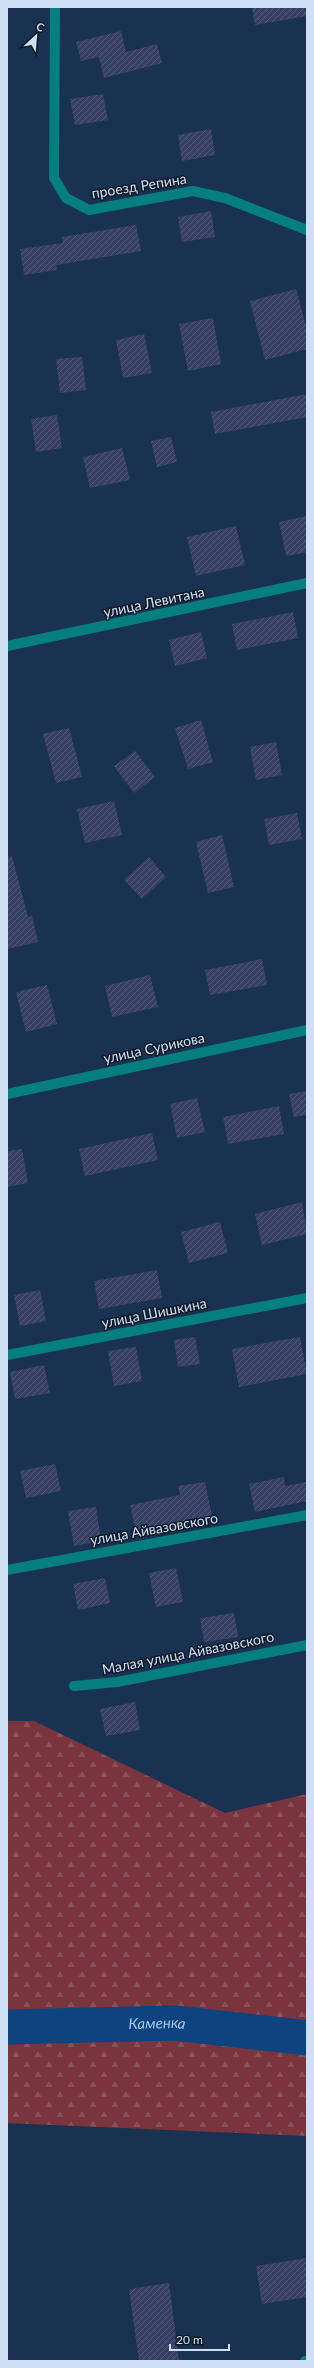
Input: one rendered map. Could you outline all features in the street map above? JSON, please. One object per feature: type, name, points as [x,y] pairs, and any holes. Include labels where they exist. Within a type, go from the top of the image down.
[{"type":"street","name":"проезд Репина","points":[[55,7],[54,178],[66,198],[89,210],[193,191],[225,198],[307,230]]},
{"type":"street","name":"улица Левитана","points":[[7,646],[307,583]]},
{"type":"street","name":"улица Сурикова","points":[[7,1094],[307,1030]]},
{"type":"street","name":"улица Шишкина","points":[[7,1355],[307,1298]]},
{"type":"street","name":"улица Айвазовского","points":[[7,1570],[307,1515]]},
{"type":"street","name":"Малая улица Айвазовского","points":[[74,1686],[117,1682],[307,1645]]},
{"type":"green space","points":[[7,1721],[34,1721],[225,1813],[307,1794],[307,2136],[7,2123]]},
{"type":"building","points":[[252,7],[307,7],[307,16],[255,25]]},
{"type":"building","points":[[121,31],[126,52],[157,44],[162,63],[104,78],[99,57],[81,61],[76,42]]},
{"type":"building","points":[[103,94],[108,120],[75,125],[70,99]]},
{"type":"building","points":[[211,129],[215,155],[182,161],[178,135]]},
{"type":"building","points":[[211,211],[215,237],[182,242],[178,217]]},
{"type":"building","points":[[136,225],[141,251],[56,265],[57,270],[24,275],[20,249],[63,243],[62,237]]},
{"type":"building","points":[[296,289],[307,330],[307,349],[265,360],[250,301]]},
{"type":"building","points":[[213,318],[221,364],[188,371],[179,324]]},
{"type":"building","points":[[144,334],[152,373],[123,378],[116,340]]},
{"type":"building","points":[[82,357],[86,390],[60,393],[56,359]]},
{"type":"building","points":[[307,394],[307,417],[215,434],[211,412]]},
{"type":"building","points":[[57,415],[62,448],[36,452],[31,419]]},
{"type":"building","points":[[171,437],[177,462],[157,467],[151,441]]},
{"type":"building","points":[[122,448],[130,480],[90,488],[83,457]]},
{"type":"building","points":[[307,516],[307,552],[286,556],[279,522]]},
{"type":"building","points":[[236,526],[245,565],[196,576],[187,537]]},
{"type":"building","points":[[293,612],[298,638],[237,650],[232,624]]},
{"type":"building","points":[[201,632],[207,658],[175,666],[169,640]]},
{"type":"building","points":[[201,720],[213,762],[188,769],[175,728]]},
{"type":"building","points":[[69,728],[82,777],[56,783],[43,734]]},
{"type":"building","points":[[276,742],[282,775],[256,780],[250,747]]},
{"type":"building","points":[[135,751],[155,777],[134,793],[114,766]]},
{"type":"building","points":[[114,801],[122,835],[85,843],[77,809]]},
{"type":"building","points":[[297,813],[302,839],[269,845],[264,819]]},
{"type":"building","points":[[222,835],[234,887],[208,893],[196,842]]},
{"type":"building","points":[[12,856],[28,917],[32,916],[38,942],[7,949],[7,857]]},
{"type":"building","points":[[149,857],[166,877],[142,899],[124,880]]},
{"type":"building","points":[[262,959],[267,985],[210,995],[205,970]]},
{"type":"building","points":[[150,975],[158,1007],[112,1017],[105,986]]},
{"type":"building","points":[[47,985],[57,1024],[26,1032],[16,992]]},
{"type":"building","points":[[307,1091],[307,1115],[294,1117],[289,1094]]},
{"type":"building","points":[[197,1098],[205,1132],[177,1138],[170,1104]]},
{"type":"building","points":[[279,1106],[284,1134],[228,1144],[223,1117]]},
{"type":"building","points":[[152,1133],[158,1160],[85,1176],[79,1149]]},
{"type":"building","points":[[22,1149],[28,1183],[7,1187],[7,1151]]},
{"type":"building","points":[[302,1202],[307,1234],[262,1245],[255,1214]]},
{"type":"building","points":[[220,1222],[228,1253],[189,1263],[181,1232]]},
{"type":"building","points":[[157,1270],[162,1298],[99,1309],[94,1281]]},
{"type":"building","points":[[40,1290],[46,1321],[20,1326],[14,1295]]},
{"type":"building","points":[[195,1337],[200,1364],[178,1367],[174,1340]]},
{"type":"building","points":[[300,1337],[307,1374],[239,1387],[232,1349]]},
{"type":"building","points":[[136,1347],[142,1381],[114,1386],[108,1351]]},
{"type":"building","points":[[44,1365],[50,1393],[15,1399],[10,1372]]},
{"type":"building","points":[[55,1464],[61,1491],[26,1498],[20,1471]]},
{"type":"building","points":[[284,1477],[285,1486],[307,1482],[307,1501],[255,1512],[249,1484]]},
{"type":"building","points":[[205,1482],[212,1516],[136,1533],[130,1505],[180,1495],[178,1486]]},
{"type":"building","points":[[96,1507],[101,1541],[74,1546],[68,1511]]},
{"type":"building","points":[[176,1568],[183,1602],[156,1607],[149,1573]]},
{"type":"building","points":[[105,1578],[110,1603],[78,1610],[73,1584]]},
{"type":"building","points":[[234,1613],[238,1637],[204,1642],[200,1618]]},
{"type":"building","points":[[135,1702],[140,1730],[106,1736],[100,1709]]},
{"type":"building","points":[[307,2258],[307,2297],[262,2304],[256,2266]]},
{"type":"building","points":[[169,2283],[179,2361],[139,2361],[129,2289]]},
{"type":"waterway","name":"Каменка","points":[[7,2027],[175,2023],[307,2038]]}]
